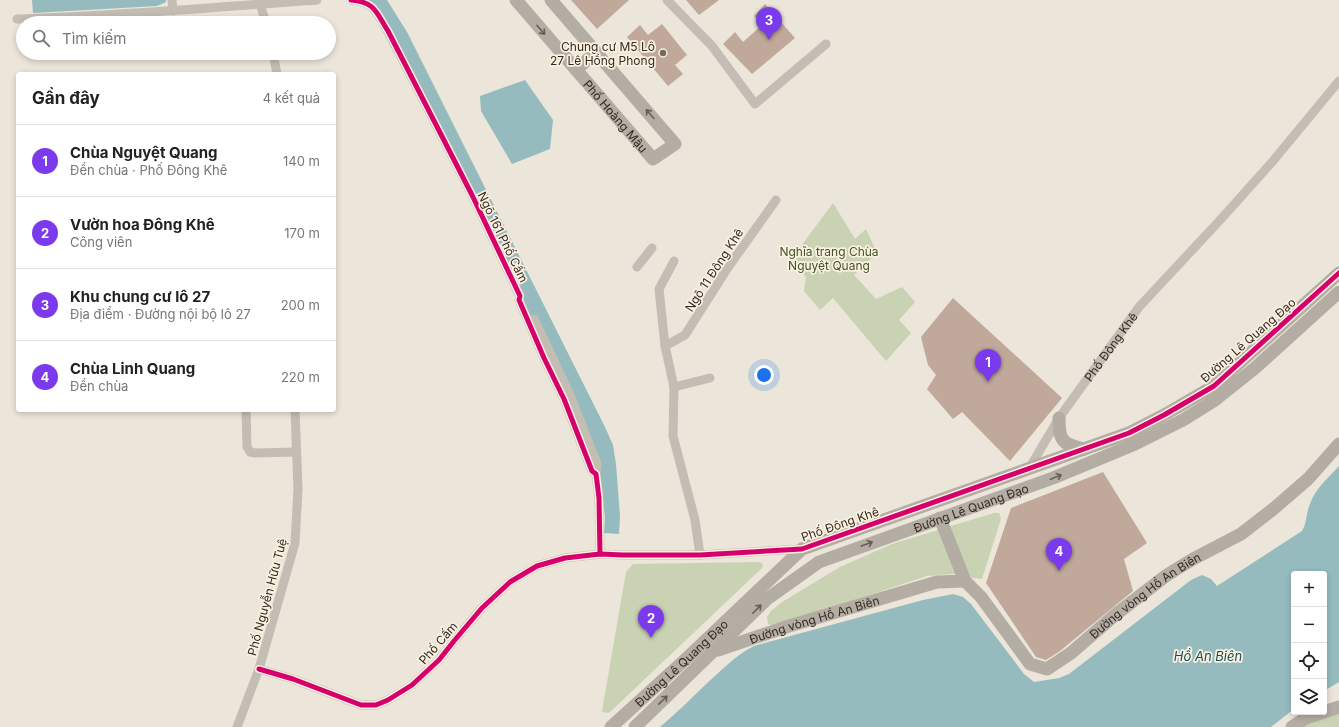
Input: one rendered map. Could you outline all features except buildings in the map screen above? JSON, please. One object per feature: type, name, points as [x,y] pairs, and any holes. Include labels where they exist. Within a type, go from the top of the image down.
[{"type":"street","points":[[172,0],[173,10]]},
{"type":"street","points":[[86,16],[317,0]]},
{"type":"street","name":"Ngõ 161 Phố Cấm","points":[[351,0],[358,0],[372,5],[388,31],[472,195],[520,296],[524,298],[538,336],[597,464],[596,474],[599,498],[600,554]]},
{"type":"street","name":"Phố Hoàng Mậu","points":[[516,0],[653,159],[675,144],[551,0]]},
{"type":"street","points":[[667,0],[712,46],[755,104],[826,44]]},
{"type":"street","points":[[260,4],[264,16]]},
{"type":"street","points":[[576,70],[596,52]]},
{"type":"street","points":[[274,60],[277,72]]},
{"type":"street","name":"Phố Đông Khê","points":[[623,555],[700,555],[802,549],[1030,467],[1059,418],[1139,307],[1273,161],[1339,82]]},
{"type":"street","name":"Ngõ 11 Đông Khê","points":[[665,346],[685,335],[727,269],[776,200]]},
{"type":"street","points":[[637,267],[652,248]]},
{"type":"street","points":[[674,261],[659,289],[665,346],[674,387],[673,436],[695,520],[700,555]]},
{"type":"street","name":"Đường Lê Quang Đạo","points":[[1030,467],[1129,433],[1164,416],[1214,386],[1339,273]]},
{"type":"street","name":"Đường Lê Quang Đạo","points":[[635,727],[767,599],[818,562],[1036,485],[1134,444],[1183,420],[1215,400],[1255,368],[1339,292]]},
{"type":"street","points":[[674,387],[710,378]]},
{"type":"street","points":[[246,412],[247,447],[250,452],[296,452]]},
{"type":"street","name":"Phố Nguyễn Hữu Tuệ","points":[[259,669],[295,543],[298,490],[295,412]]},
{"type":"street","points":[[1059,418],[1059,434],[1062,440],[1069,446],[1084,449]]},
{"type":"street","name":"Đường vòng Hồ An Biên","points":[[940,518],[965,581],[981,597],[1030,664],[1047,669],[1071,653],[1115,615],[1167,576],[1193,559],[1241,534],[1308,479],[1339,444]]},
{"type":"street","points":[[1030,467],[1036,485]]},
{"type":"street","points":[[802,549],[818,562]]},
{"type":"street","name":"Đường Lê Quang Đạo","points":[[611,727],[687,658],[802,549]]},
{"type":"street","name":"Phố Cấm","points":[[259,669],[293,679],[360,705],[376,705],[412,686],[439,660],[477,613],[510,582],[537,566],[565,558],[600,554],[623,555]]},
{"type":"street","name":"Đường vòng Hồ An Biên","points":[[687,658],[938,582],[965,581]]},
{"type":"street","points":[[236,727],[259,669]]},
{"type":"street","points":[[1327,711],[1339,707]]},
{"type":"street","points":[[1292,727],[1306,718],[1315,715]]},
{"type":"green space","name":"Nghĩa trang Chùa Nguyệt Quang","points":[[833,203],[855,239],[866,229],[877,253],[854,275],[876,299],[902,287],[915,302],[899,320],[911,333],[886,361],[833,298],[820,310],[804,291],[806,277],[790,261]]},
{"type":"green space","points":[[994,513],[999,513],[1001,519],[982,579],[973,578],[965,573],[927,576],[776,626],[768,624],[767,617],[771,611],[782,602],[840,567],[892,544]]},
{"type":"green space","points":[[762,563],[762,568],[610,712],[606,713],[602,711],[626,572],[633,564]]},
{"type":"green space","points":[[1339,708],[1339,727],[1295,727],[1323,715],[1327,715],[1327,713]]},
{"type":"water","points":[[32,0],[166,0],[166,2],[157,6],[33,13]]},
{"type":"water","points":[[363,0],[387,0],[407,32],[605,427],[613,445],[616,464],[620,516],[619,534],[604,533],[605,517],[603,498],[500,257],[376,18]]},
{"type":"water","points":[[525,80],[553,120],[550,149],[512,164],[481,111],[480,96]]},
{"type":"water","name":"Hồ An Biên","points":[[1339,466],[1339,682],[1327,689],[1327,571],[1291,571],[1291,711],[1271,727],[660,727],[727,665],[754,646],[923,600],[953,594],[963,597],[971,604],[1024,674],[1034,682],[1059,678],[1069,674],[1191,580],[1202,575],[1211,579],[1217,586],[1302,531],[1312,499]]},
{"type":"cycle path","points":[[351,0],[365,3],[374,9],[388,31],[472,195],[520,296],[519,300],[544,358],[564,399],[592,471],[596,474],[599,498],[600,554]]},
{"type":"cycle path","points":[[259,669],[293,679],[361,705],[376,705],[388,700],[412,685],[439,660],[482,608],[510,582],[537,566],[565,558],[600,554],[700,555],[802,549],[1129,433],[1214,386],[1339,273]]},
{"type":"place","name":"Khu chung cư lô 27","points":[[769,40]]},
{"type":"place","name":"Chung cư M5 Lô 27 Lê Hồng Phong","points":[[663,53]]},
{"type":"place","name":"Chùa Nguyệt Quang","points":[[988,382]]},
{"type":"place","name":"Chùa Linh Quang","points":[[1059,571]]},
{"type":"place","name":"Vườn hoa Đông Khê","points":[[651,638]]}]
